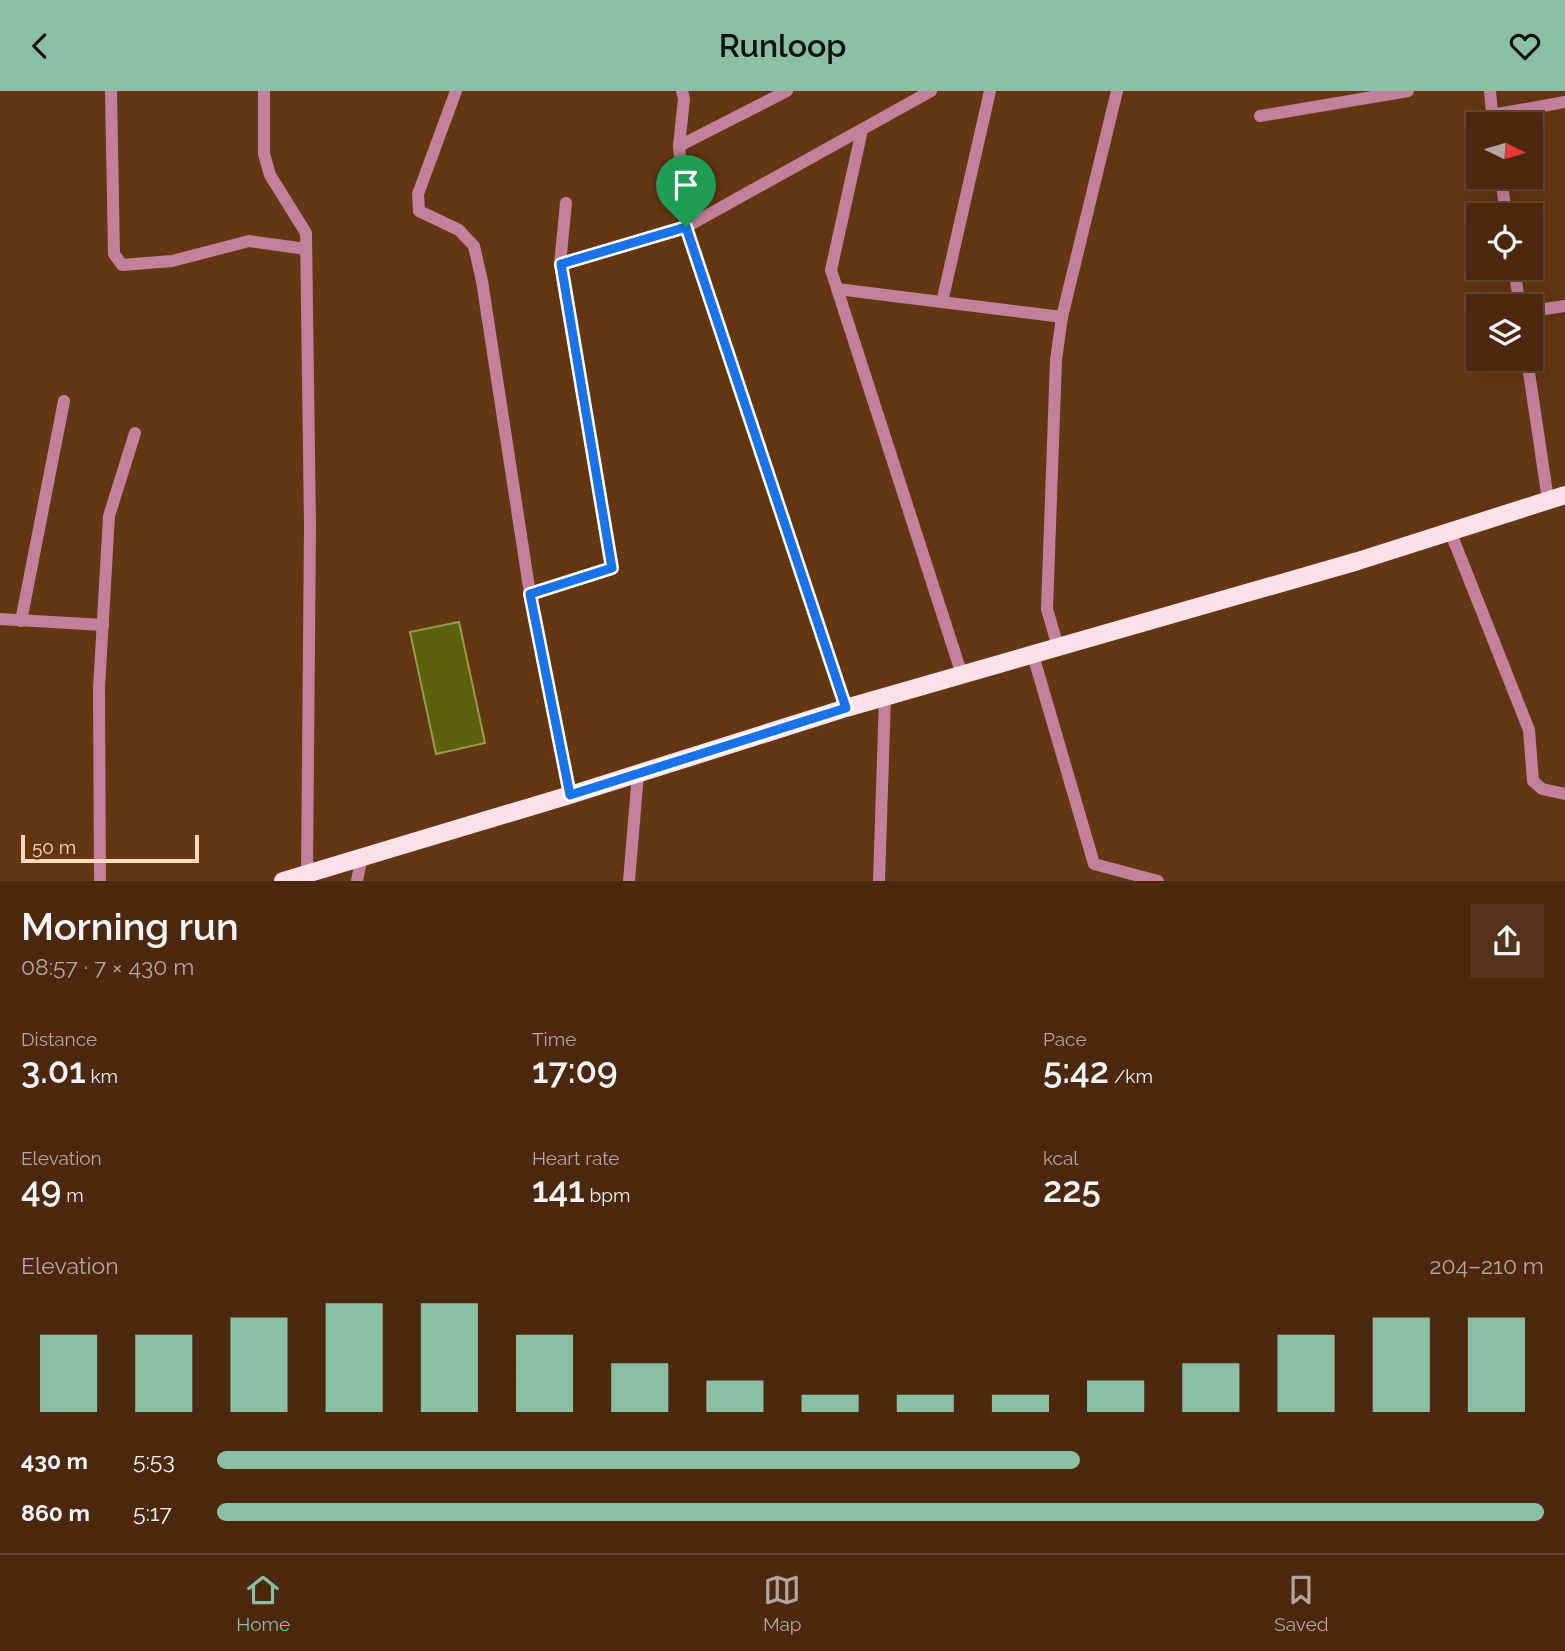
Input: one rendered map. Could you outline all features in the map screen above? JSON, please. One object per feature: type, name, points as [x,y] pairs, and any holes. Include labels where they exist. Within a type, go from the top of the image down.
[{"type":"main road","points":[[283,881],[846,708],[1345,565],[1557,497]]},
{"type":"street","points":[[118,91],[111,91],[114,254],[122,265],[172,261],[249,241],[306,249]]},
{"type":"street","points":[[264,91],[264,154],[270,175],[306,233],[310,526],[307,874]]},
{"type":"street","points":[[456,91],[418,194],[419,211],[459,230],[474,246],[482,281],[530,594],[570,795]]},
{"type":"street","points":[[682,91],[684,99],[679,146],[686,227],[846,708]]},
{"type":"street","points":[[679,146],[787,91]]},
{"type":"street","points":[[561,264],[686,227],[931,91]]},
{"type":"street","points":[[942,302],[990,91]]},
{"type":"street","points":[[1058,647],[1047,609],[1056,360],[1062,317],[1117,91]]},
{"type":"street","points":[[1260,116],[1408,91]]},
{"type":"street","points":[[1490,91],[1492,112]]},
{"type":"street","points":[[1522,112],[1565,102]]},
{"type":"street","points":[[862,130],[831,270],[962,675]]},
{"type":"street","points":[[530,594],[612,568],[561,264],[566,203]]},
{"type":"street","points":[[837,289],[1062,317]]},
{"type":"street","points":[[1543,309],[1565,306]]},
{"type":"street","points":[[1530,371],[1557,497]]},
{"type":"street","points":[[21,621],[64,401]]},
{"type":"street","points":[[100,881],[99,688],[109,516],[135,433]]},
{"type":"street","points":[[1450,531],[1529,730],[1533,781],[1542,789],[1565,794]]},
{"type":"street","points":[[0,619],[103,625]]},
{"type":"street","points":[[1033,655],[1094,864],[1158,881]]},
{"type":"street","points":[[879,881],[885,697]]},
{"type":"street","points":[[629,881],[638,774]]},
{"type":"street","points":[[357,881],[362,856]]},
{"type":"building","points":[[459,622],[485,743],[436,754],[410,632]]},
{"type":"route","points":[[686,227],[846,708],[570,795],[530,594],[612,568],[561,264],[686,227]]}]
